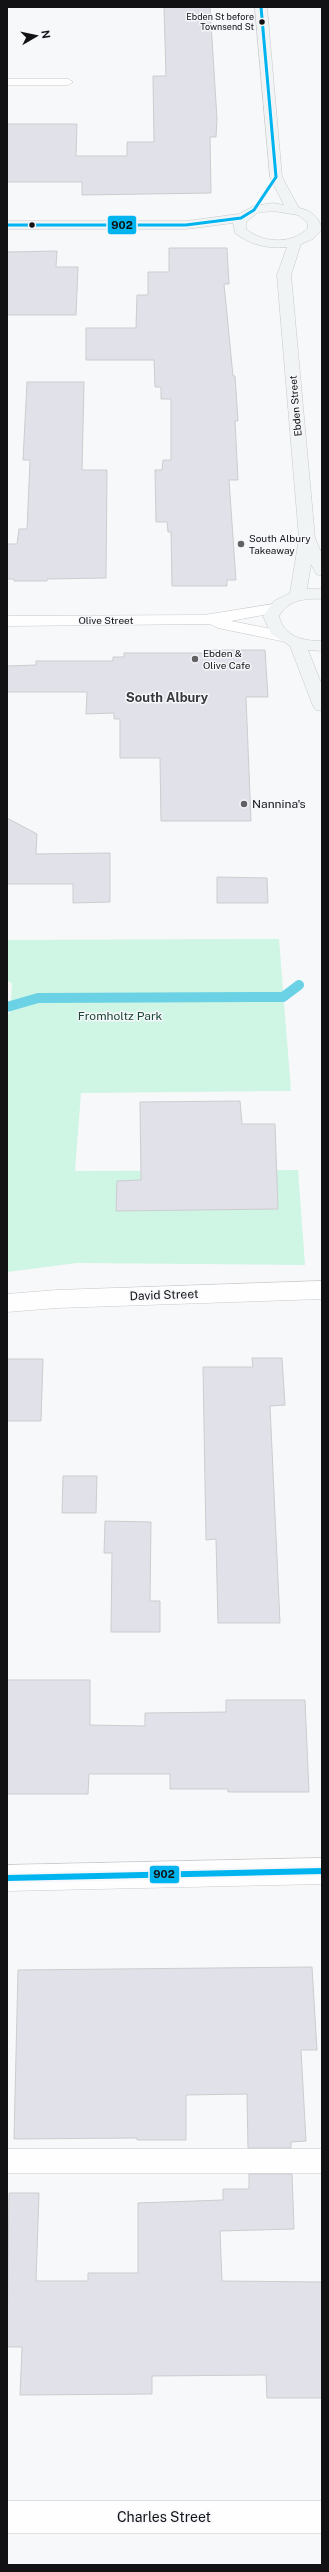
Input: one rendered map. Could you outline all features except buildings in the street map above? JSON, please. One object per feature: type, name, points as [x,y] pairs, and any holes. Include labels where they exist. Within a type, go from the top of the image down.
[{"type":"street","points":[[261,7],[276,177],[293,209]]},
{"type":"street","points":[[254,210],[276,177]]},
{"type":"street","points":[[7,225],[186,225],[241,218],[254,210],[273,207],[293,209],[318,220],[315,229],[317,233],[295,242],[277,243],[259,241],[243,234],[186,225]]},
{"type":"street","points":[[241,218],[238,226],[243,234]]},
{"type":"street","points":[[259,241],[284,275]]},
{"type":"street","name":"Ebden Street","points":[[295,242],[284,275],[307,538],[298,595]]},
{"type":"street","name":"Ebden Street","points":[[307,538],[322,571]]},
{"type":"street","points":[[322,594],[298,595],[279,603],[274,609],[271,623],[281,636],[297,644],[322,646]]},
{"type":"street","name":"Olive Street","points":[[7,621],[204,620],[274,609]]},
{"type":"street","name":"Olive Street","points":[[204,620],[281,636]]},
{"type":"street","points":[[297,644],[322,706]]},
{"type":"street","name":"David Street","points":[[7,1303],[56,1299],[322,1290]]},
{"type":"street","points":[[7,1878],[322,1871]]},
{"type":"street","name":"Charles Street","points":[[7,2517],[322,2517]]},
{"type":"lane","points":[[7,82],[68,82]]},
{"type":"lane","points":[[7,2161],[322,2161]]},
{"type":"green space","name":"Fromholtz Park","points":[[279,939],[291,1091],[81,1093],[75,1171],[298,1170],[305,1265],[77,1263],[7,1272],[7,1015],[10,1013],[12,984],[7,980],[7,940]]},
{"type":"waterway","points":[[7,1007],[38,998],[283,997],[299,985]]},
{"type":"transit line","name":"902","points":[[7,225],[186,225],[241,218],[254,210],[276,177],[261,7]]},
{"type":"transit line","name":"902","points":[[7,1878],[322,1871]]},
{"type":"place","name":"Ebden St before Townsend St","points":[[262,22]]},
{"type":"place","name":"South Albury Takeaway","points":[[241,544]]},
{"type":"place","name":"Ebden & Olive Cafe","points":[[195,659]]},
{"type":"place","name":"Nannina's","points":[[244,804]]},
{"type":"district","name":"South Albury","points":[[167,697]]}]
